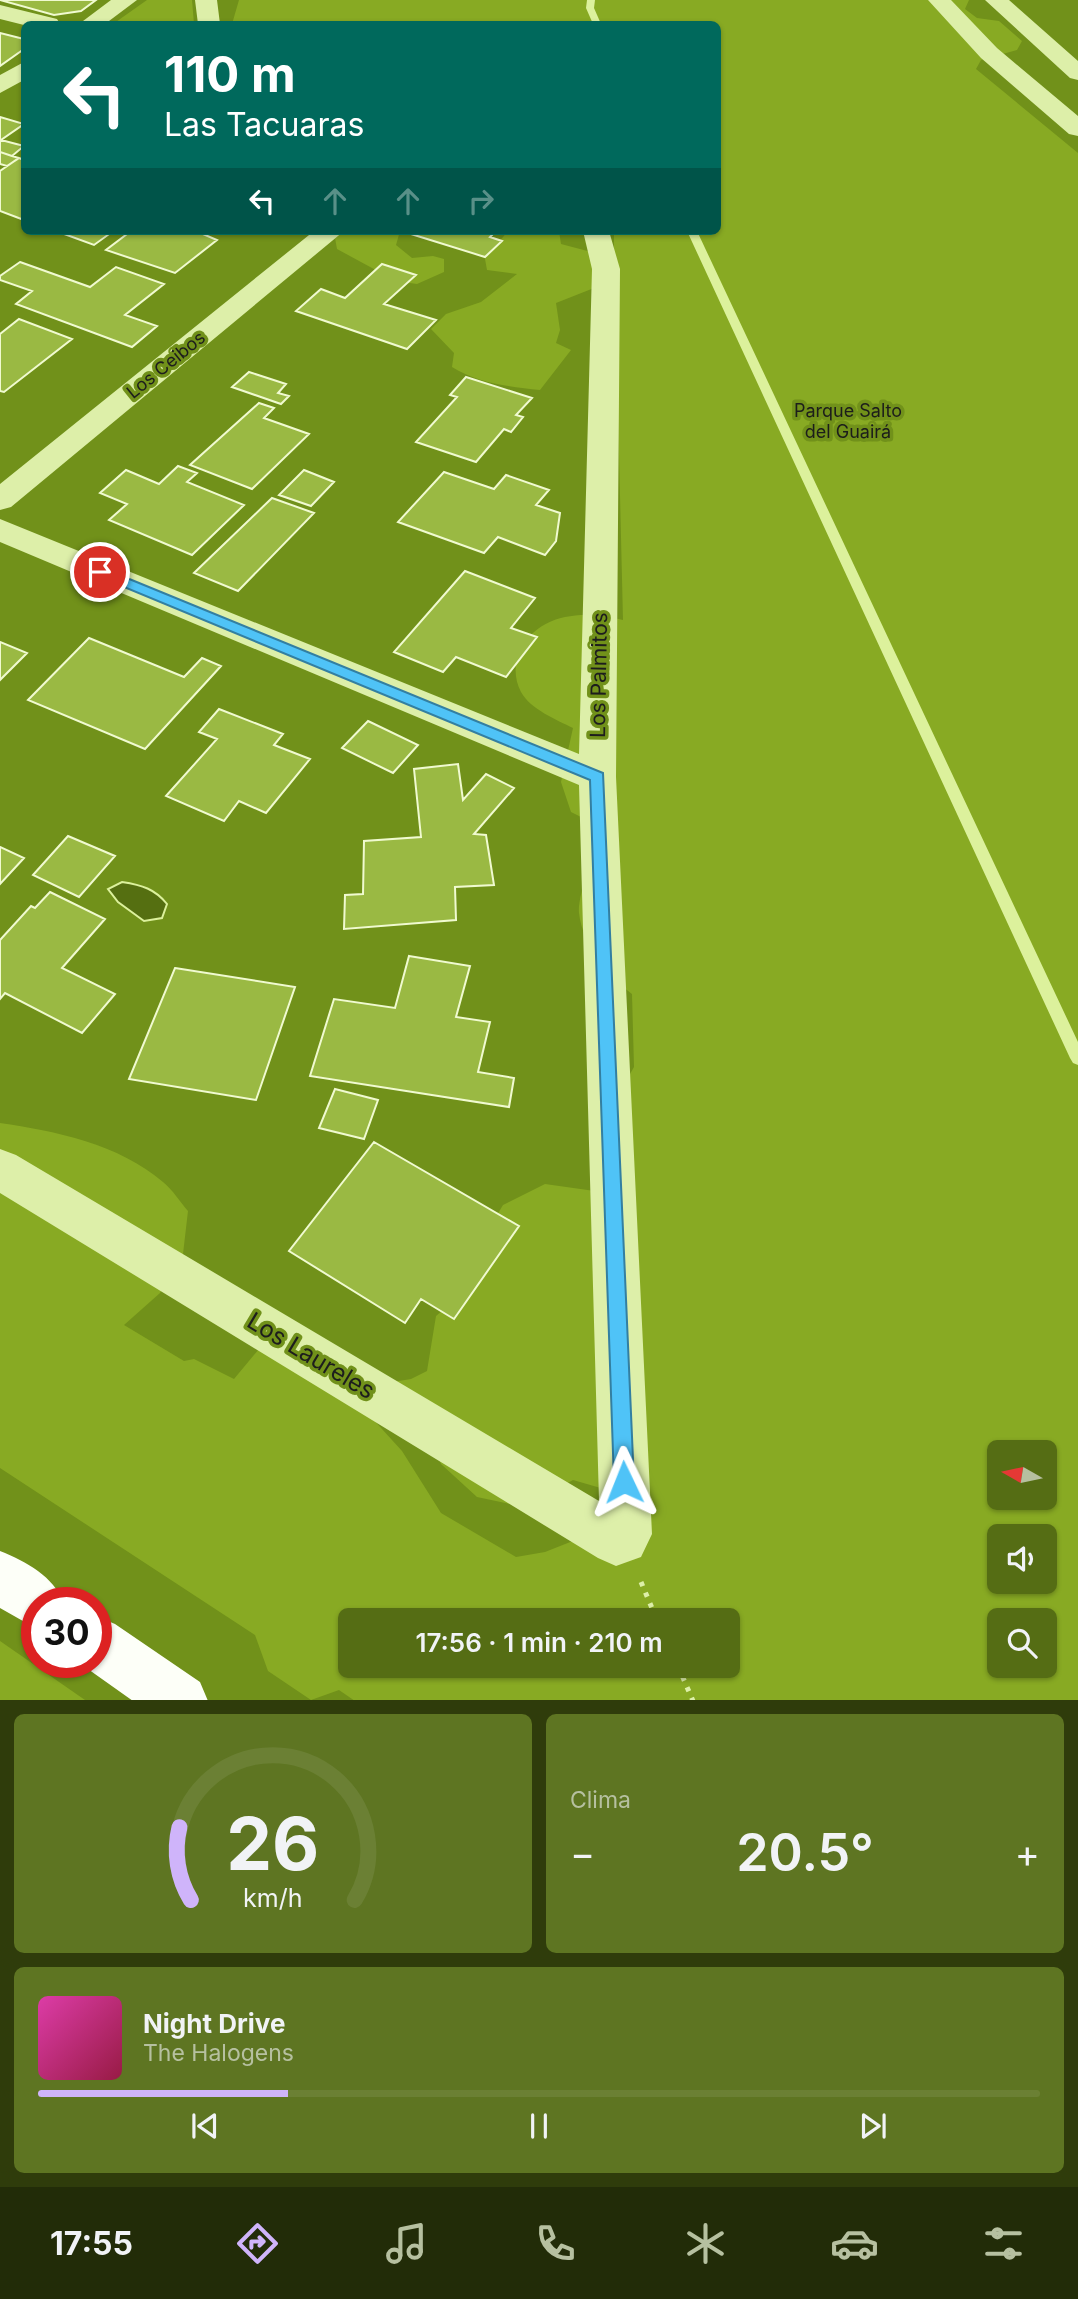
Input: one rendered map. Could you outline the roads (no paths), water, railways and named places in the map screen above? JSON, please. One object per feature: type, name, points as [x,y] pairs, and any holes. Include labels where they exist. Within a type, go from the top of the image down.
[{"type":"highway","points":[[0,1577],[21,1591]]},
{"type":"highway","points":[[112,1654],[181,1700]]},
{"type":"street","points":[[94,21],[126,0]]},
{"type":"street","points":[[206,0],[209,21]]},
{"type":"street","points":[[939,0],[989,53],[1078,129]]},
{"type":"street","points":[[996,0],[1078,73]]},
{"type":"street","points":[[0,12],[37,21]]},
{"type":"street","points":[[0,86],[21,71]]},
{"type":"street","name":"Los Ceibos","points":[[0,500],[326,235]]},
{"type":"street","name":"Los Palmitos","points":[[597,235],[607,269],[597,777],[626,1534],[623,1539]]},
{"type":"street","points":[[0,530],[597,777]]},
{"type":"street","name":"Los Laureles","points":[[0,1169],[616,1540],[623,1539]]},
{"type":"waterway","points":[[591,0],[590,8],[596,21]]},
{"type":"waterway","points":[[694,235],[1078,1058]]},
{"type":"park label","name":"Parque Salto del Guairá","points":[[848,421]]}]
